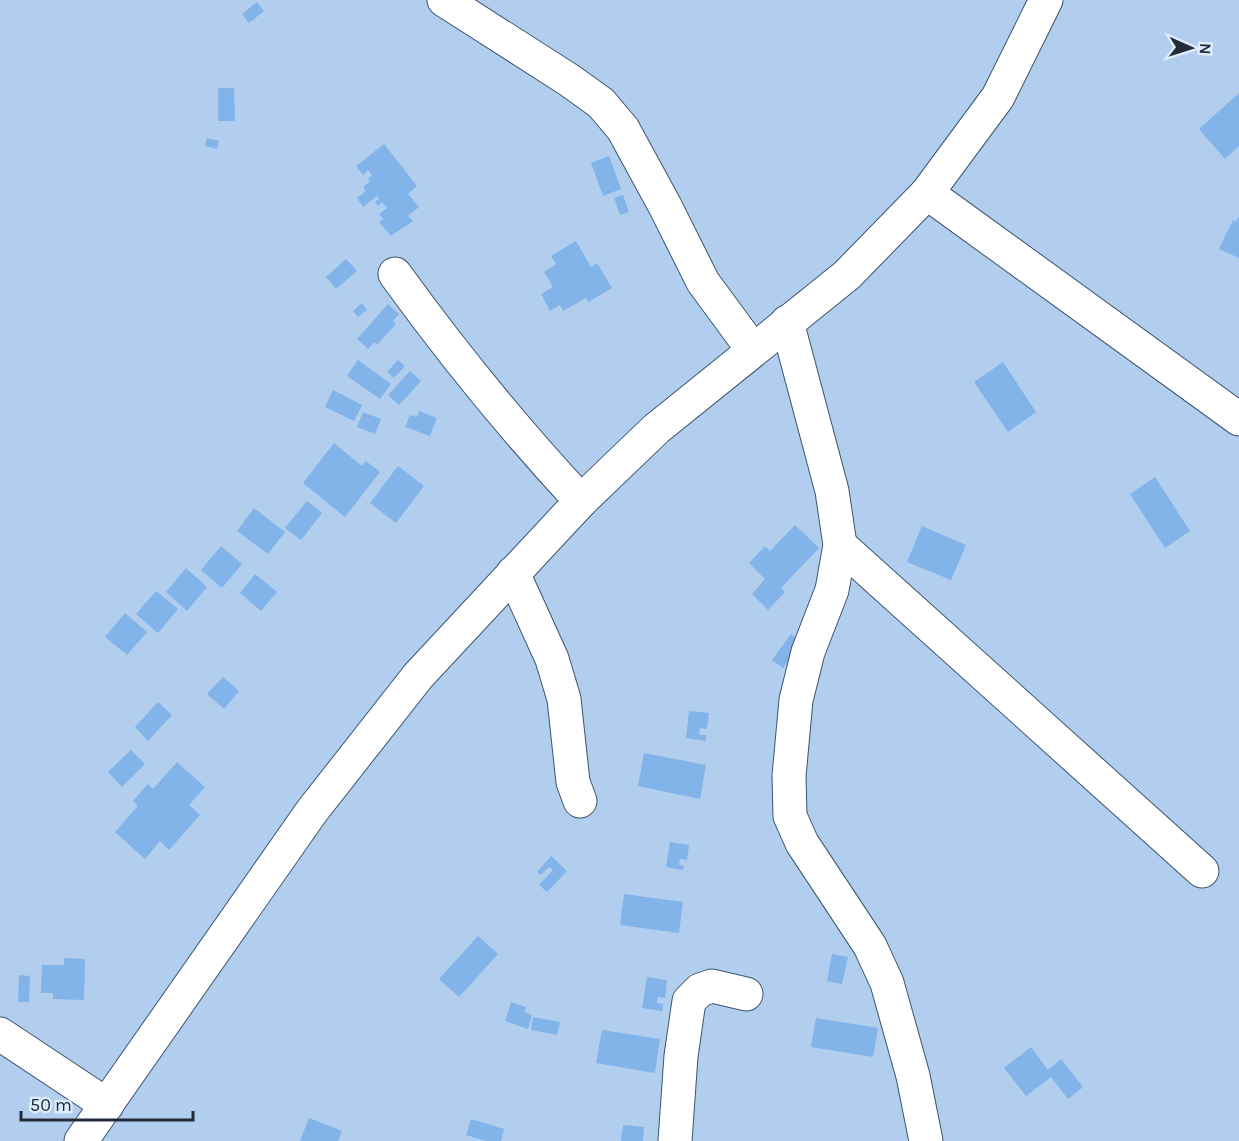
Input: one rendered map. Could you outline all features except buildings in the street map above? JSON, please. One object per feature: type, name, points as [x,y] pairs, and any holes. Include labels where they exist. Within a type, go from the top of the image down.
[{"type":"main road","points":[[444,0],[601,103],[623,129],[703,282],[753,350]]},
{"type":"main road","points":[[81,1141],[312,811],[418,676],[581,501],[656,429],[847,275],[927,193],[998,97],[1046,0]]},
{"type":"main road","points":[[927,193],[1239,419]]},
{"type":"main road","points":[[395,274],[488,395],[581,501]]},
{"type":"main road","points":[[787,322],[832,491],[840,545],[832,590],[808,652],[796,700],[789,776],[790,816],[802,843],[870,946],[887,983],[913,1076],[926,1141]]},
{"type":"main road","points":[[840,545],[1202,871]]},
{"type":"main road","points":[[513,573],[552,659],[564,699],[573,782],[580,801]]},
{"type":"main road","points":[[675,1141],[681,1056],[689,1001],[700,990],[712,986],[746,994]]},
{"type":"main road","points":[[0,1034],[107,1105]]}]
